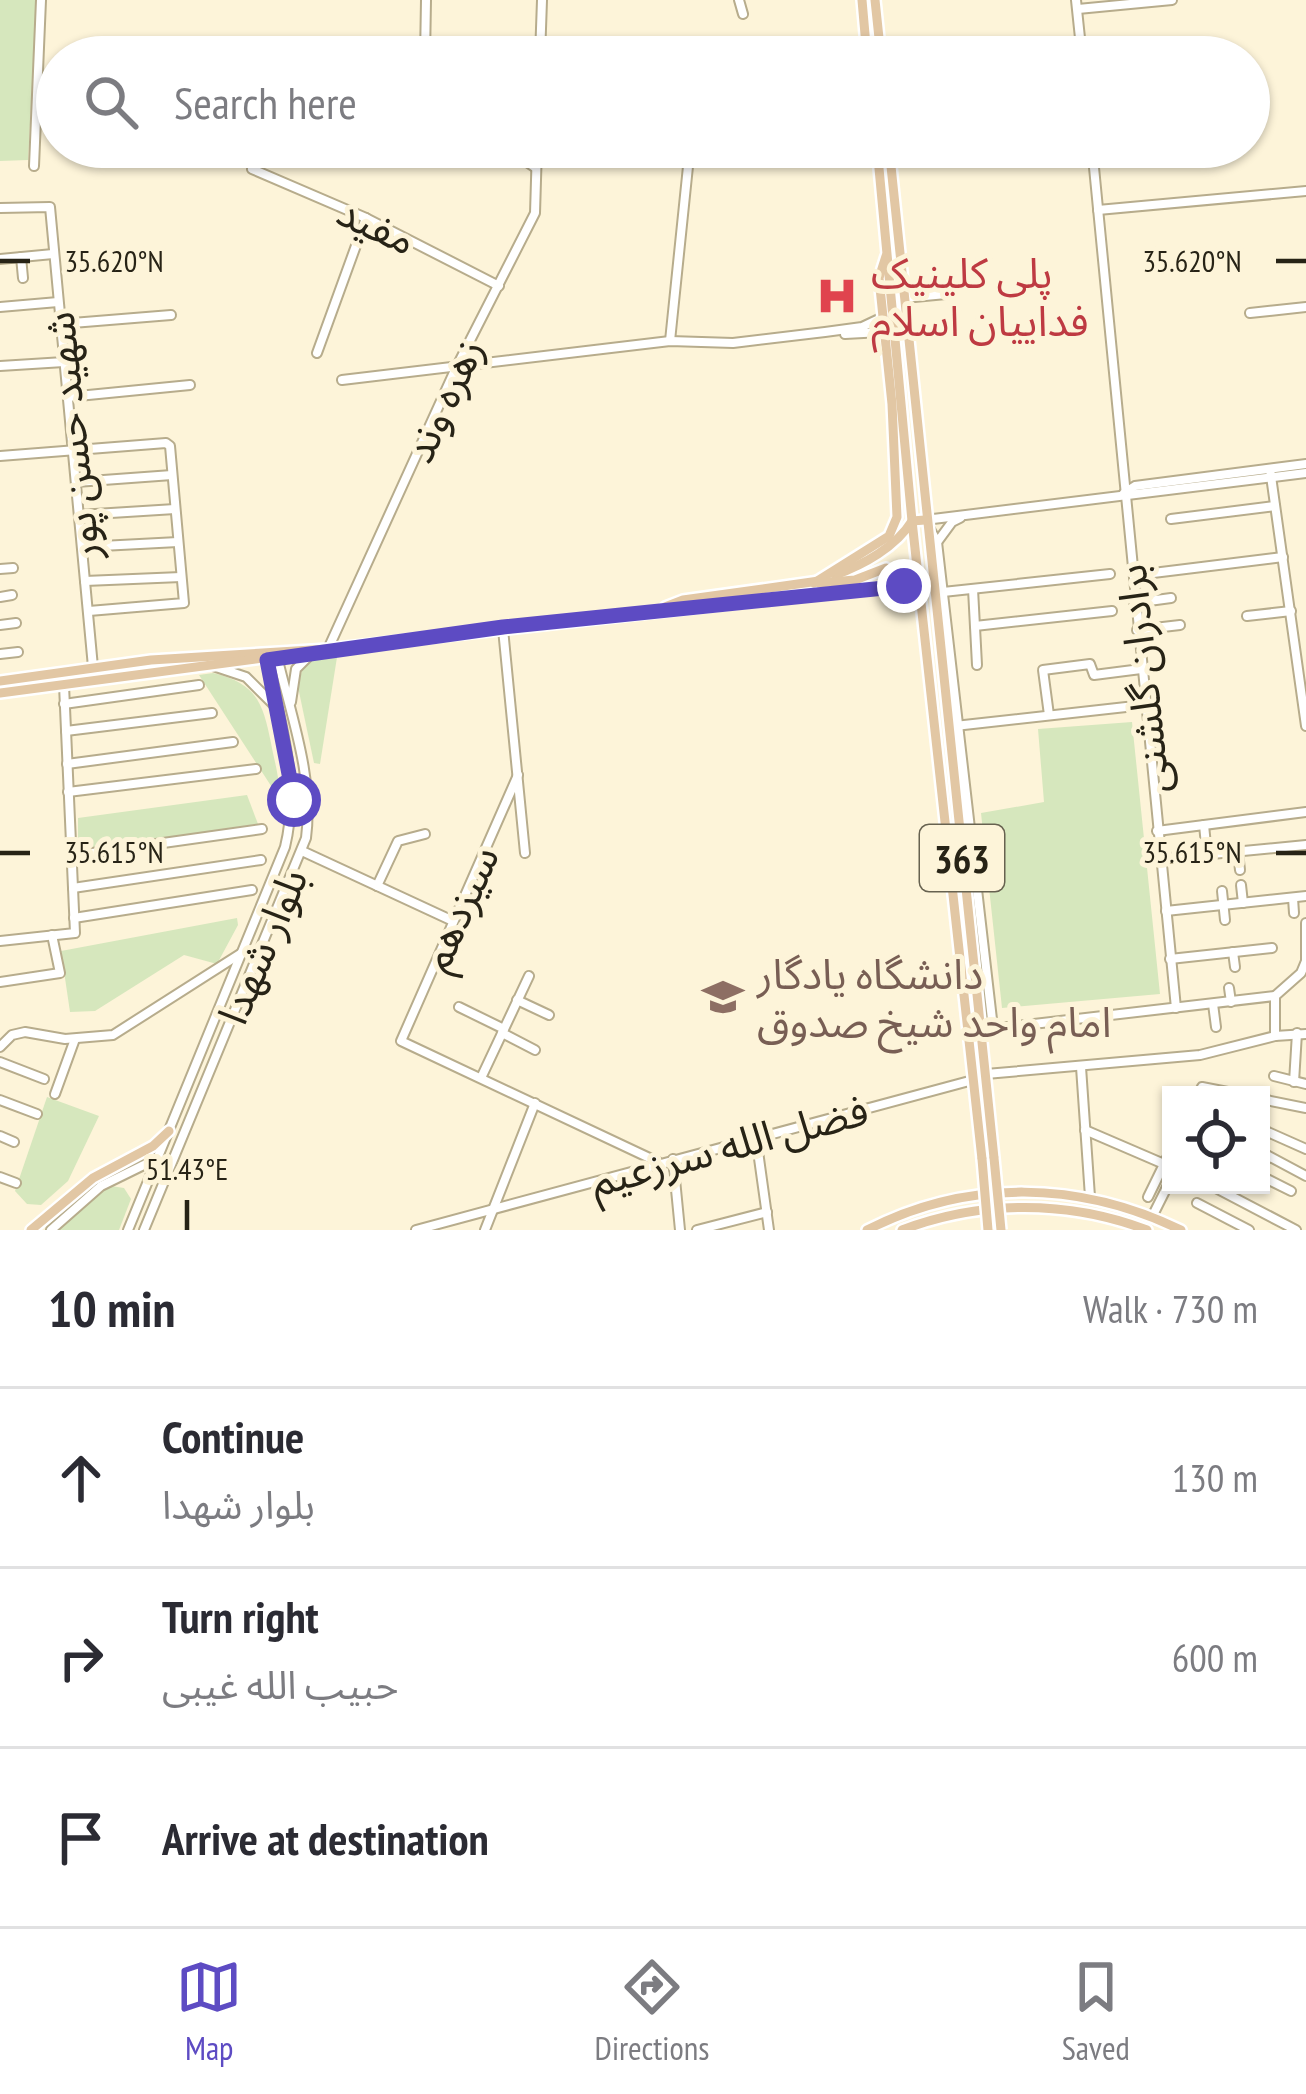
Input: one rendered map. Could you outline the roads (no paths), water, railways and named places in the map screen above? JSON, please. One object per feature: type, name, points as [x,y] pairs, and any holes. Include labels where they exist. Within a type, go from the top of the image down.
[{"type":"main road","points":[[862,0],[866,36]]},
{"type":"main road","points":[[875,0],[879,36]]},
{"type":"main road","name":"363","points":[[879,168],[988,1230]]},
{"type":"main road","name":"363","points":[[892,168],[929,559],[988,1029],[986,1074],[1001,1230]]},
{"type":"main road","points":[[814,583],[889,536],[897,518],[879,278],[888,251]]},
{"type":"main road","points":[[814,583],[864,563],[904,533],[912,521],[926,520]]},
{"type":"main road","points":[[654,611],[683,600],[855,580],[886,568],[892,579],[883,586]]},
{"type":"main road","points":[[0,694],[503,627],[883,586],[920,588]]},
{"type":"main road","points":[[0,681],[151,660],[311,654],[328,649]]},
{"type":"main road","points":[[151,660],[153,674]]},
{"type":"main road","points":[[32,1230],[93,1178],[153,1146],[169,1131]]},
{"type":"main road","points":[[866,1230],[920,1207],[972,1193],[1023,1191],[1090,1197],[1181,1230]]},
{"type":"main road","points":[[902,1230],[977,1210],[1023,1207],[1094,1214],[1147,1230]]},
{"type":"street","points":[[39,36],[41,0]]},
{"type":"street","points":[[425,36],[426,0]]},
{"type":"street","points":[[541,36],[542,0]]},
{"type":"street","points":[[740,0],[742,14]]},
{"type":"street","points":[[1080,36],[1077,4],[1172,0]]},
{"type":"street","points":[[34,166],[36,119]]},
{"type":"street","name":"زهره وند","points":[[328,649],[456,368],[535,213],[536,168]]},
{"type":"street","points":[[670,341],[688,168]]},
{"type":"street","name":"برادران گلشنی","points":[[1093,168],[1176,1008]]},
{"type":"street","name":"مفید","points":[[252,169],[366,218],[499,286]]},
{"type":"street","points":[[1098,211],[1306,191]]},
{"type":"street","name":"شهید حسن پور","points":[[0,208],[48,206],[93,668]]},
{"type":"street","points":[[317,353],[366,218]]},
{"type":"street","points":[[0,259],[53,254]]},
{"type":"street","points":[[21,257],[23,278]]},
{"type":"street","points":[[904,298],[946,294]]},
{"type":"street","points":[[0,307],[58,302]]},
{"type":"street","points":[[1250,313],[1306,307]]},
{"type":"street","points":[[60,324],[171,315]]},
{"type":"street","points":[[342,380],[670,341],[733,343],[862,327],[881,318]]},
{"type":"street","points":[[825,332],[882,332]]},
{"type":"street","points":[[0,366],[64,362]]},
{"type":"street","points":[[68,397],[190,386]]},
{"type":"street","points":[[0,457],[168,444],[183,604],[88,610]]},
{"type":"street","points":[[1144,705],[953,726],[937,542],[926,520],[1306,469]]},
{"type":"street","points":[[1271,473],[1291,611],[1301,647],[1306,720]]},
{"type":"street","points":[[76,482],[172,475]]},
{"type":"street","points":[[1171,520],[1276,506]]},
{"type":"street","points":[[79,515],[175,509]]},
{"type":"street","points":[[929,559],[952,522],[963,516]]},
{"type":"street","points":[[82,547],[178,542]]},
{"type":"street","points":[[1145,574],[1283,557]]},
{"type":"street","points":[[0,569],[13,568]]},
{"type":"street","points":[[943,592],[1110,574]]},
{"type":"street","points":[[86,581],[181,577]]},
{"type":"street","points":[[973,589],[976,665]]},
{"type":"street","points":[[0,597],[13,595]]},
{"type":"street","points":[[1134,603],[1171,598]]},
{"type":"street","points":[[975,626],[1112,610]]},
{"type":"street","points":[[1247,616],[1291,611]]},
{"type":"street","points":[[0,626],[16,623]]},
{"type":"street","points":[[1137,630],[1180,625]]},
{"type":"street","points":[[503,627],[525,854]]},
{"type":"street","points":[[0,654],[18,652]]},
{"type":"street","points":[[290,715],[296,669],[311,654]]},
{"type":"street","name":"بلوار شهدا","points":[[128,1230],[290,825],[294,800],[272,656]]},
{"type":"street","name":"بلوار شهدا","points":[[144,1230],[302,851],[309,795],[272,656]]},
{"type":"street","points":[[1049,715],[1042,670],[1090,664],[1094,676],[1141,669]]},
{"type":"street","points":[[213,666],[246,677],[278,711]]},
{"type":"street","points":[[0,940],[75,932],[64,685]]},
{"type":"street","points":[[64,704],[199,685]]},
{"type":"street","points":[[66,730],[212,712]]},
{"type":"street","points":[[67,764],[233,742]]},
{"type":"street","points":[[68,792],[256,769]]},
{"type":"street","name":"سیزدهم","points":[[481,1078],[401,1041],[518,775]]},
{"type":"street","points":[[1157,831],[1306,812]]},
{"type":"street","points":[[1204,825],[1207,855]]},
{"type":"street","points":[[71,856],[262,829]]},
{"type":"street","points":[[377,886],[398,841],[424,834]]},
{"type":"street","points":[[1186,842],[1188,856]]},
{"type":"street","points":[[1160,859],[1306,845]]},
{"type":"street","points":[[302,851],[453,921]]},
{"type":"street","points":[[1238,852],[1240,870]]},
{"type":"street","points":[[73,888],[261,860]]},
{"type":"street","points":[[1241,885],[1243,903]]},
{"type":"street","points":[[74,918],[252,890]]},
{"type":"street","points":[[1222,891],[1225,920]]},
{"type":"street","points":[[1166,911],[1306,896]]},
{"type":"street","points":[[1293,898],[1294,913]]},
{"type":"street","points":[[1275,1036],[1275,996],[1301,973],[1306,961],[1306,923]]},
{"type":"street","points":[[0,982],[59,973],[52,935]]},
{"type":"street","points":[[1170,959],[1273,948]]},
{"type":"street","points":[[1233,952],[1235,967]]},
{"type":"street","points":[[0,1047],[12,1035],[25,1032],[75,1039],[113,1035],[242,953],[256,959]]},
{"type":"street","points":[[213,972],[223,982],[224,991]]},
{"type":"street","points":[[529,976],[481,1078],[660,1162]]},
{"type":"street","points":[[1290,980],[1306,983]]},
{"type":"street","points":[[988,1029],[1176,1008],[1222,998],[1275,996]]},
{"type":"street","points":[[1216,1027],[1222,998]]},
{"type":"street","points":[[517,1000],[549,1016]]},
{"type":"street","points":[[459,1007],[536,1050]]},
{"type":"street","points":[[986,1074],[1200,1055],[1302,1034],[1294,1082]]},
{"type":"street","points":[[55,1094],[75,1039]]},
{"type":"street","points":[[0,1062],[44,1079]]},
{"type":"street","points":[[1081,1067],[1090,1197]]},
{"type":"street","points":[[1274,1076],[1306,1084]]},
{"type":"street","name":"فضل الله سرزعیم","points":[[416,1230],[974,1080]]},
{"type":"street","points":[[0,1100],[37,1114]]},
{"type":"street","points":[[1270,1101],[1306,1108]]},
{"type":"street","points":[[485,1230],[535,1102]]},
{"type":"street","points":[[1085,1130],[1162,1163]]},
{"type":"street","points":[[1270,1134],[1306,1149]]},
{"type":"street","points":[[0,1136],[14,1142]]},
{"type":"street","points":[[756,1137],[769,1230]]},
{"type":"street","points":[[1270,1158],[1306,1176]]},
{"type":"street","points":[[51,1230],[101,1186],[158,1159]]},
{"type":"street","points":[[673,1159],[680,1230]]},
{"type":"street","points":[[1148,1197],[1162,1168]]},
{"type":"street","points":[[0,1177],[16,1183]]},
{"type":"street","points":[[1270,1180],[1291,1191]]},
{"type":"street","points":[[1152,1216],[1163,1194]]},
{"type":"street","points":[[1227,1194],[1296,1230]]},
{"type":"street","points":[[1197,1204],[1249,1230]]},
{"type":"street","points":[[697,1230],[767,1212]]},
{"type":"street","points":[[1094,1214],[1094,1230]]},
{"type":"place","name":"پلی کلینیک فداییان اسلام","points":[[837,296]]},
{"type":"place","name":"دانشگاه یادگار امام واحد شیخ صدوق","points":[[723,997]]}]
